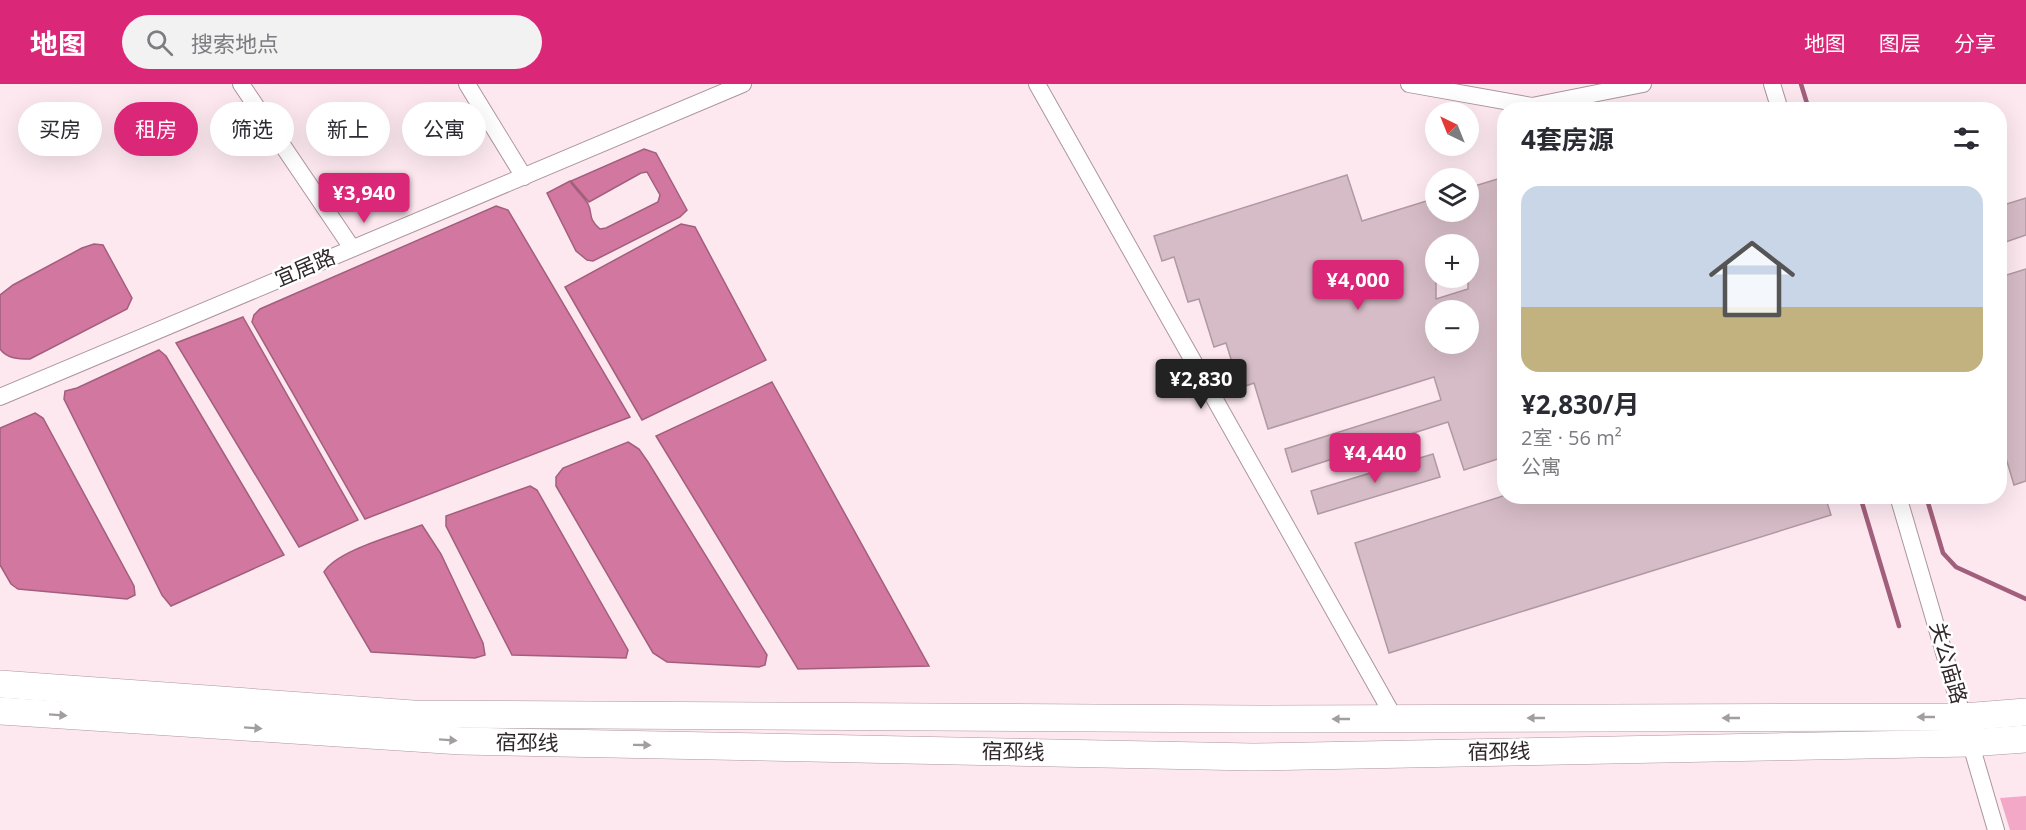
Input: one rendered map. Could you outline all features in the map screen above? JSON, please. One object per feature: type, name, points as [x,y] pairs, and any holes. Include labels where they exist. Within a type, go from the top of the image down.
[{"type":"main road","name":"宿邳线","points":[[0,684],[413,714],[1395,718],[1966,730],[2026,739]]},
{"type":"main road","name":"宿邳线","points":[[0,711],[461,741],[1241,756],[1966,730],[2026,712]]},
{"type":"street","points":[[241,84],[352,248]]},
{"type":"street","points":[[467,84],[524,177]]},
{"type":"street","name":"宜居路","points":[[0,397],[743,84]]},
{"type":"street","points":[[1037,84],[1395,718]]},
{"type":"street","points":[[1409,84],[1510,102]]},
{"type":"street","points":[[1552,102],[1643,84]]},
{"type":"street","points":[[1772,84],[1778,102]]},
{"type":"street","name":"关公庙路","points":[[1900,504],[1996,830]]},
{"type":"shaded area","points":[[644,149],[656,153],[687,210],[680,217],[593,261],[587,260],[576,251],[547,193],[570,181],[588,204],[596,225],[600,229],[606,228],[658,202],[660,195],[647,172],[641,173],[589,202],[571,181]]},
{"type":"shaded area","points":[[496,206],[508,210],[630,417],[365,519],[252,322],[254,315],[260,309]]},
{"type":"shaded area","points":[[681,224],[695,227],[766,360],[642,420],[565,287]]},
{"type":"shaded area","points":[[94,244],[103,245],[132,298],[127,309],[30,359],[6,355],[0,349],[0,295],[13,285],[82,248]]},
{"type":"shaded area","points":[[243,317],[358,520],[299,547],[176,343]]},
{"type":"shaded area","points":[[159,350],[166,356],[284,555],[171,606],[162,595],[64,399],[65,391],[77,388]]},
{"type":"shaded area","points":[[772,382],[929,666],[798,669],[656,436]]},
{"type":"shaded area","points":[[35,413],[43,418],[134,586],[135,595],[127,599],[18,589],[11,584],[0,565],[0,428]]},
{"type":"shaded area","points":[[628,442],[639,449],[648,462],[767,655],[765,665],[759,667],[667,662],[653,653],[556,486],[556,477],[563,468]]},
{"type":"shaded area","points":[[530,486],[537,490],[628,650],[626,658],[512,655],[446,526],[446,516]]},
{"type":"shaded area","points":[[422,525],[441,554],[483,643],[485,655],[475,658],[371,652],[324,572],[331,564],[354,550]]},
{"type":"shaded area","points":[[2026,796],[2026,830],[2010,830],[2000,798]]},
{"type":"building","points":[[1347,175],[1362,221],[1425,201],[1425,222],[1479,222],[1479,185],[1497,179],[1497,459],[1464,470],[1448,422],[1292,472],[1285,449],[1441,400],[1434,377],[1268,429],[1254,383],[1240,388],[1226,343],[1214,347],[1199,299],[1188,302],[1174,257],[1162,261],[1154,236]]},
{"type":"building","points":[[2026,198],[2026,235],[2007,242],[2007,204]]},
{"type":"building","points":[[2026,269],[2026,481],[2014,485],[2007,462],[2007,275]]},
{"type":"building","points":[[1433,454],[1440,477],[1318,514],[1311,491]]},
{"type":"building","points":[[1497,498],[1497,504],[1828,504],[1831,515],[1389,653],[1355,543]]},
{"type":"waterway","points":[[1801,84],[1807,102]]},
{"type":"waterway","points":[[1862,504],[1899,626]]},
{"type":"waterway","points":[[1928,504],[1943,553],[1956,567],[2026,599]]}]
